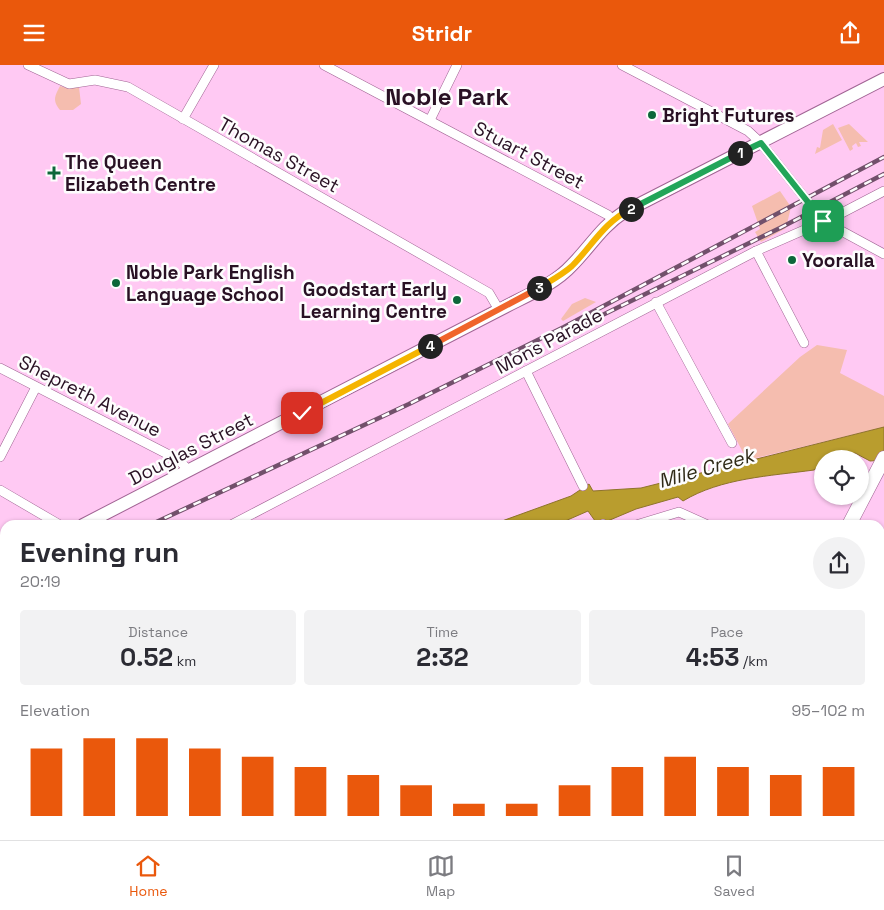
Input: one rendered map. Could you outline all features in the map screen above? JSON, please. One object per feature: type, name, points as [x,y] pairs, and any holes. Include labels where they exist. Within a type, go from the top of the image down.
[{"type":"main road","name":"Douglas Street","points":[[93,520],[499,310],[562,275],[612,219],[884,79]]},
{"type":"main road","points":[[852,520],[879,478],[883,460]]},
{"type":"street","name":"Thomas Street","points":[[28,65],[69,84],[95,80],[128,87],[488,293],[499,310]]},
{"type":"street","points":[[183,119],[214,65]]},
{"type":"street","name":"Stuart Street","points":[[324,65],[608,215],[612,219]]},
{"type":"street","points":[[430,120],[457,65]]},
{"type":"street","points":[[622,65],[748,131],[761,143],[823,221],[884,254]]},
{"type":"street","name":"Mons Parade","points":[[241,520],[656,302],[756,251],[884,191]]},
{"type":"street","points":[[756,251],[804,343]]},
{"type":"street","points":[[656,302],[732,443]]},
{"type":"street","name":"Shepreth Avenue","points":[[0,368],[179,460],[189,471]]},
{"type":"street","points":[[526,371],[583,485]]},
{"type":"street","points":[[0,457],[36,387]]},
{"type":"street","points":[[0,490],[51,520]]},
{"type":"street","points":[[651,520],[678,511],[697,520]]},
{"type":"shaded area","points":[[60,86],[67,88],[79,87],[81,104],[73,110],[60,110],[55,98]]},
{"type":"shaded area","points":[[833,124],[842,140],[815,154],[817,147],[820,148],[823,130]]},
{"type":"shaded area","points":[[849,124],[868,142],[859,142],[861,146],[858,147],[856,143],[850,151],[838,128]]},
{"type":"shaded area","points":[[780,191],[791,207],[786,228],[761,242],[755,232],[760,229],[752,206]]},
{"type":"shaded area","points":[[585,298],[596,302],[563,321],[561,319],[572,304]]},
{"type":"shaded area","points":[[817,345],[847,350],[840,373],[884,396],[884,427],[747,460],[728,424],[800,357]]},
{"type":"shaded area","points":[[884,427],[884,460],[869,460],[869,450],[814,450],[814,470],[763,476],[713,487],[683,501],[678,497],[636,509],[610,520],[594,520],[588,511],[567,520],[505,520],[571,496],[589,484],[593,491],[641,488]]},
{"type":"railway","points":[[161,520],[409,404],[564,327],[884,157]]},
{"type":"railway","points":[[578,327],[780,228],[884,174]]},
{"type":"place","name":"Bright Futures","points":[[652,115]]},
{"type":"place","name":"The Queen Elizabeth Centre","points":[[54,173]]},
{"type":"place","name":"Yooralla","points":[[792,260]]},
{"type":"place","name":"Noble Park English Language School","points":[[116,283]]},
{"type":"place","name":"Goodstart Early Learning Centre","points":[[457,300]]},
{"type":"district","name":"Noble Park","points":[[447,96]]},
{"type":"route","points":[[302,413],[562,275],[612,219],[761,143],[823,221]]},
{"type":"water label","name":"Mile Creek","points":[[706,468]]}]
